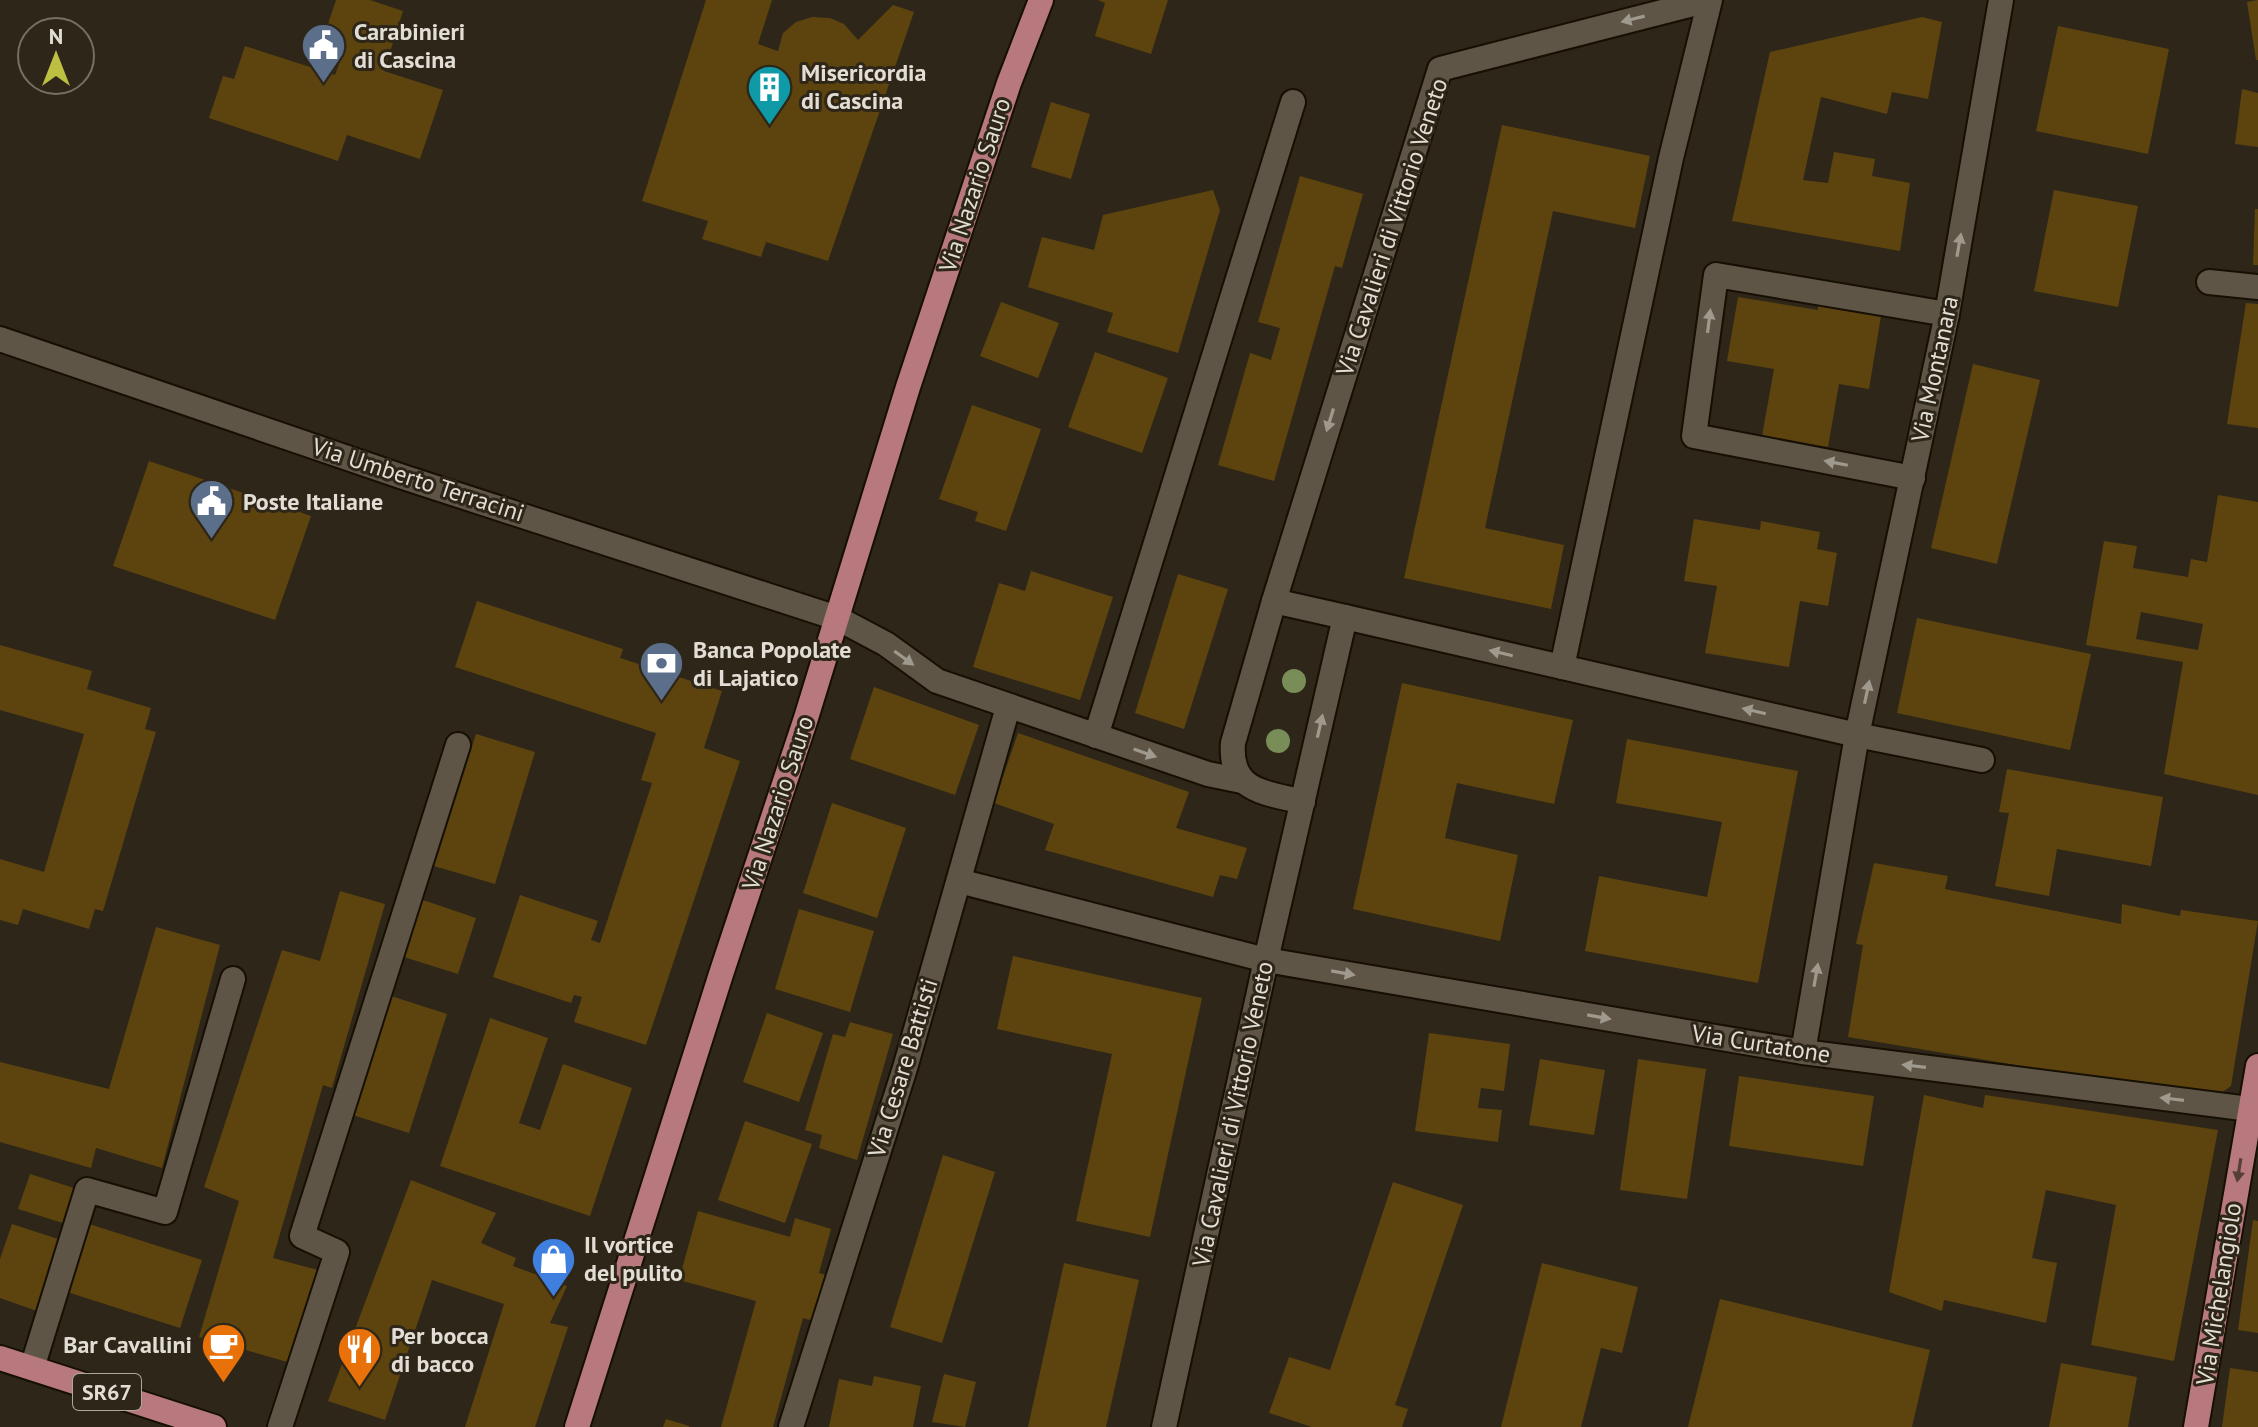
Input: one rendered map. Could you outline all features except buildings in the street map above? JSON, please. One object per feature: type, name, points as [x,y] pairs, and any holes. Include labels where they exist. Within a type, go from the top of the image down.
[{"type":"main road","name":"Via Nazario Sauro","points":[[578,1426],[913,373],[1009,83],[1041,0]]},
{"type":"main road","name":"Via Michelangiolo","points":[[2196,1427],[2254,1110],[2258,1066]]},
{"type":"main road","name":"SR67","points":[[0,1358],[214,1427]]},
{"type":"street","points":[[1562,667],[1671,158],[1710,0]]},
{"type":"street","name":"Via Cavalieri di Vittorio Veneto","points":[[1242,781],[1234,769],[1233,743],[1274,601],[1440,69],[1710,0]]},
{"type":"street","name":"Via Montanara","points":[[1803,1052],[1857,735],[1947,314],[2001,0]]},
{"type":"street","points":[[1096,736],[1293,102]]},
{"type":"street","points":[[1913,478],[1694,436],[1716,275],[1947,314]]},
{"type":"street","points":[[2209,282],[2258,287]]},
{"type":"street","name":"Via Umberto Terracini","points":[[1,344],[837,618]]},
{"type":"street","points":[[1274,601],[1857,735],[1982,760]]},
{"type":"street","name":"Via Cavalieri di Vittorio Veneto","points":[[1164,1427],[1345,617]]},
{"type":"street","points":[[837,618],[886,644],[937,681],[1208,774],[1242,781],[1303,802]]},
{"type":"street","name":"Via Cesare Battisti","points":[[791,1427],[905,1068],[1008,707]]},
{"type":"street","points":[[280,1427],[337,1252],[302,1236],[458,745]]},
{"type":"street","name":"Via Curtatone","points":[[959,881],[1266,960],[1803,1052],[2254,1110]]},
{"type":"street","points":[[32,1368],[87,1190],[165,1212],[233,979]]},
{"type":"place","name":"Carabinieri di Cascina","points":[[323,85]]},
{"type":"place","name":"Misericordia di Cascina","points":[[770,126]]},
{"type":"place","name":"Poste Italiane","points":[[212,541]]},
{"type":"place","name":"Banca Popolate di Lajatico","points":[[662,703]]},
{"type":"place","name":"Il vortice del pulito","points":[[553,1298]]},
{"type":"place","name":"Bar Cavallini","points":[[223,1384]]},
{"type":"place","name":"Per bocca di bacco","points":[[360,1389]]}]
